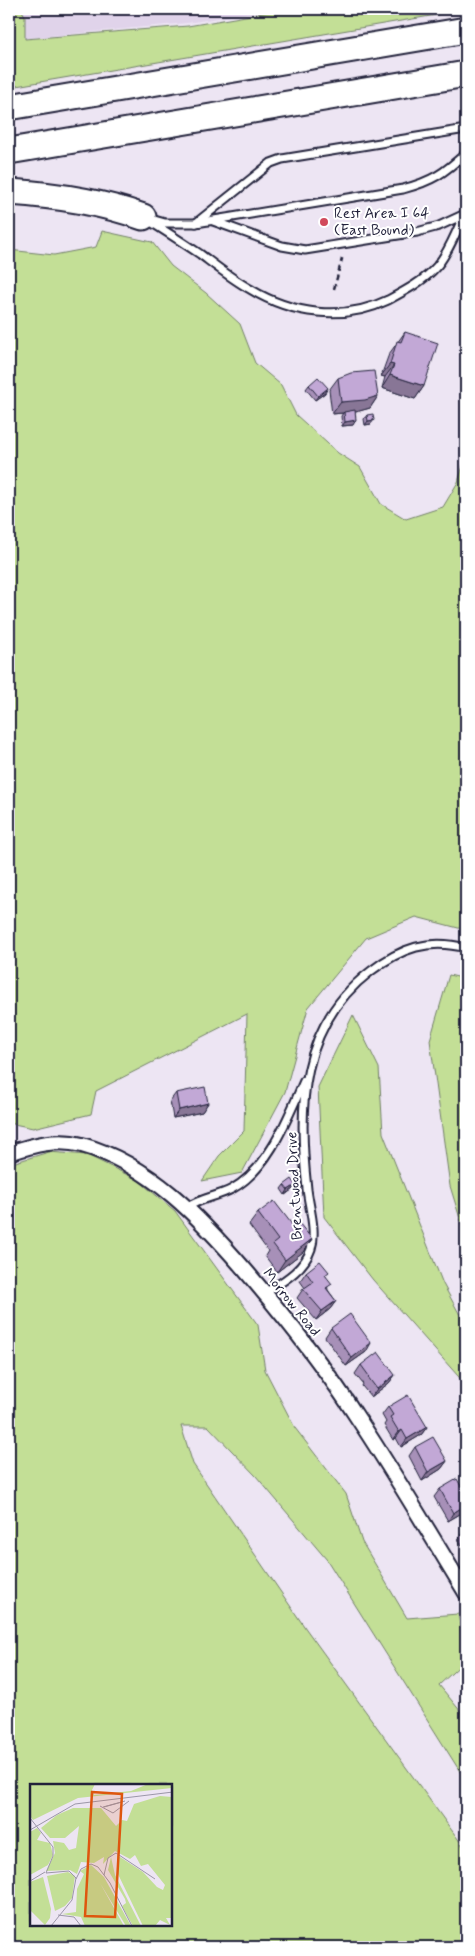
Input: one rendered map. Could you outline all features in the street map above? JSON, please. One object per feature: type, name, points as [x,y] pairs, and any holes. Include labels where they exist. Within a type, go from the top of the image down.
[{"type":"highway","points":[[9,107],[466,30]]},
{"type":"highway","points":[[9,151],[466,74]]},
{"type":"highway","points":[[9,192],[84,200],[143,217]]},
{"type":"street","name":"Morrow Road","points":[[9,1153],[43,1143],[62,1142],[82,1145],[128,1165],[153,1181],[186,1208],[230,1253],[300,1336],[359,1420],[466,1594]]},
{"type":"lane","points":[[196,223],[271,163],[282,159],[466,129]]},
{"type":"lane","points":[[143,217],[165,223],[196,223],[403,189],[426,183],[443,174],[466,154]]},
{"type":"lane","points":[[143,217],[250,290],[281,304],[307,311],[333,313],[359,310],[379,304],[402,293],[420,281],[437,266],[453,243],[466,214]]},
{"type":"lane","points":[[213,220],[282,246],[305,250],[417,232],[438,226],[466,214]]},
{"type":"lane","name":"Brentwood Drive","points":[[265,1293],[286,1280],[299,1268],[311,1249],[312,1224],[304,1160],[307,1074],[313,1050],[326,1020],[345,994],[359,980],[376,966],[412,947],[439,943],[466,948]]},
{"type":"lane","points":[[186,1208],[201,1199],[232,1188],[245,1180],[255,1169],[278,1138],[307,1074]]},
{"type":"path","points":[[334,289],[344,254]]},
{"type":"shaded area","points":[[13,9],[274,9],[187,23],[20,39]]},
{"type":"green space","points":[[9,9],[21,9],[25,16],[25,39],[188,26],[286,9],[466,10],[16,86],[9,74]]},
{"type":"green space","points":[[102,231],[152,242],[171,266],[206,293],[240,324],[255,363],[281,385],[296,415],[338,453],[360,467],[381,504],[406,519],[443,507],[458,482],[466,456],[466,930],[416,917],[366,938],[308,1008],[285,1092],[242,1173],[202,1181],[219,1156],[244,1131],[247,1014],[96,1091],[91,1114],[33,1128],[9,1123],[9,250],[54,255],[96,247]]},
{"type":"green space","points":[[449,975],[466,979],[466,1238],[450,1186],[430,1040]]},
{"type":"green space","points":[[353,1015],[379,1068],[383,1133],[443,1284],[466,1326],[466,1385],[373,1280],[324,1217],[318,1087]]},
{"type":"green space","points":[[49,1152],[87,1155],[138,1180],[175,1211],[258,1325],[265,1370],[295,1428],[346,1494],[362,1542],[407,1618],[458,1614],[466,1660],[439,1685],[466,1718],[466,1781],[327,1560],[256,1476],[208,1426],[181,1426],[193,1464],[306,1629],[466,1850],[466,1947],[9,1947],[9,1164]]},
{"type":"building","points":[[405,332],[438,343],[424,386],[390,375],[394,365],[390,364],[397,341],[401,342]]},
{"type":"building","points":[[374,371],[378,396],[365,400],[341,402],[338,378],[351,373]]},
{"type":"building","points":[[318,377],[328,388],[318,396],[309,385]]},
{"type":"building","points":[[355,410],[356,420],[345,422],[344,412]]},
{"type":"building","points":[[373,414],[374,420],[368,421],[367,415]]},
{"type":"building","points":[[205,1087],[208,1103],[179,1110],[176,1093]]},
{"type":"building","points":[[292,1179],[296,1185],[288,1190],[284,1185]]},
{"type":"building","points":[[274,1201],[294,1227],[299,1223],[312,1239],[285,1260],[273,1244],[278,1240],[258,1213]]},
{"type":"building","points":[[320,1261],[329,1272],[325,1275],[332,1284],[326,1288],[336,1301],[322,1311],[303,1289],[313,1282],[306,1272]]},
{"type":"building","points":[[350,1314],[371,1343],[352,1358],[331,1328]]},
{"type":"building","points":[[378,1352],[395,1375],[377,1389],[361,1365]]},
{"type":"building","points":[[408,1395],[427,1427],[407,1439],[402,1430],[399,1432],[390,1417],[393,1415],[388,1407]]},
{"type":"building","points":[[433,1437],[447,1461],[428,1472],[415,1447]]},
{"type":"building","points":[[457,1479],[466,1495],[466,1505],[453,1513],[440,1489]]},
{"type":"place","name":"Rest Area I 64 (East Bound)","points":[[324,222]]}]
